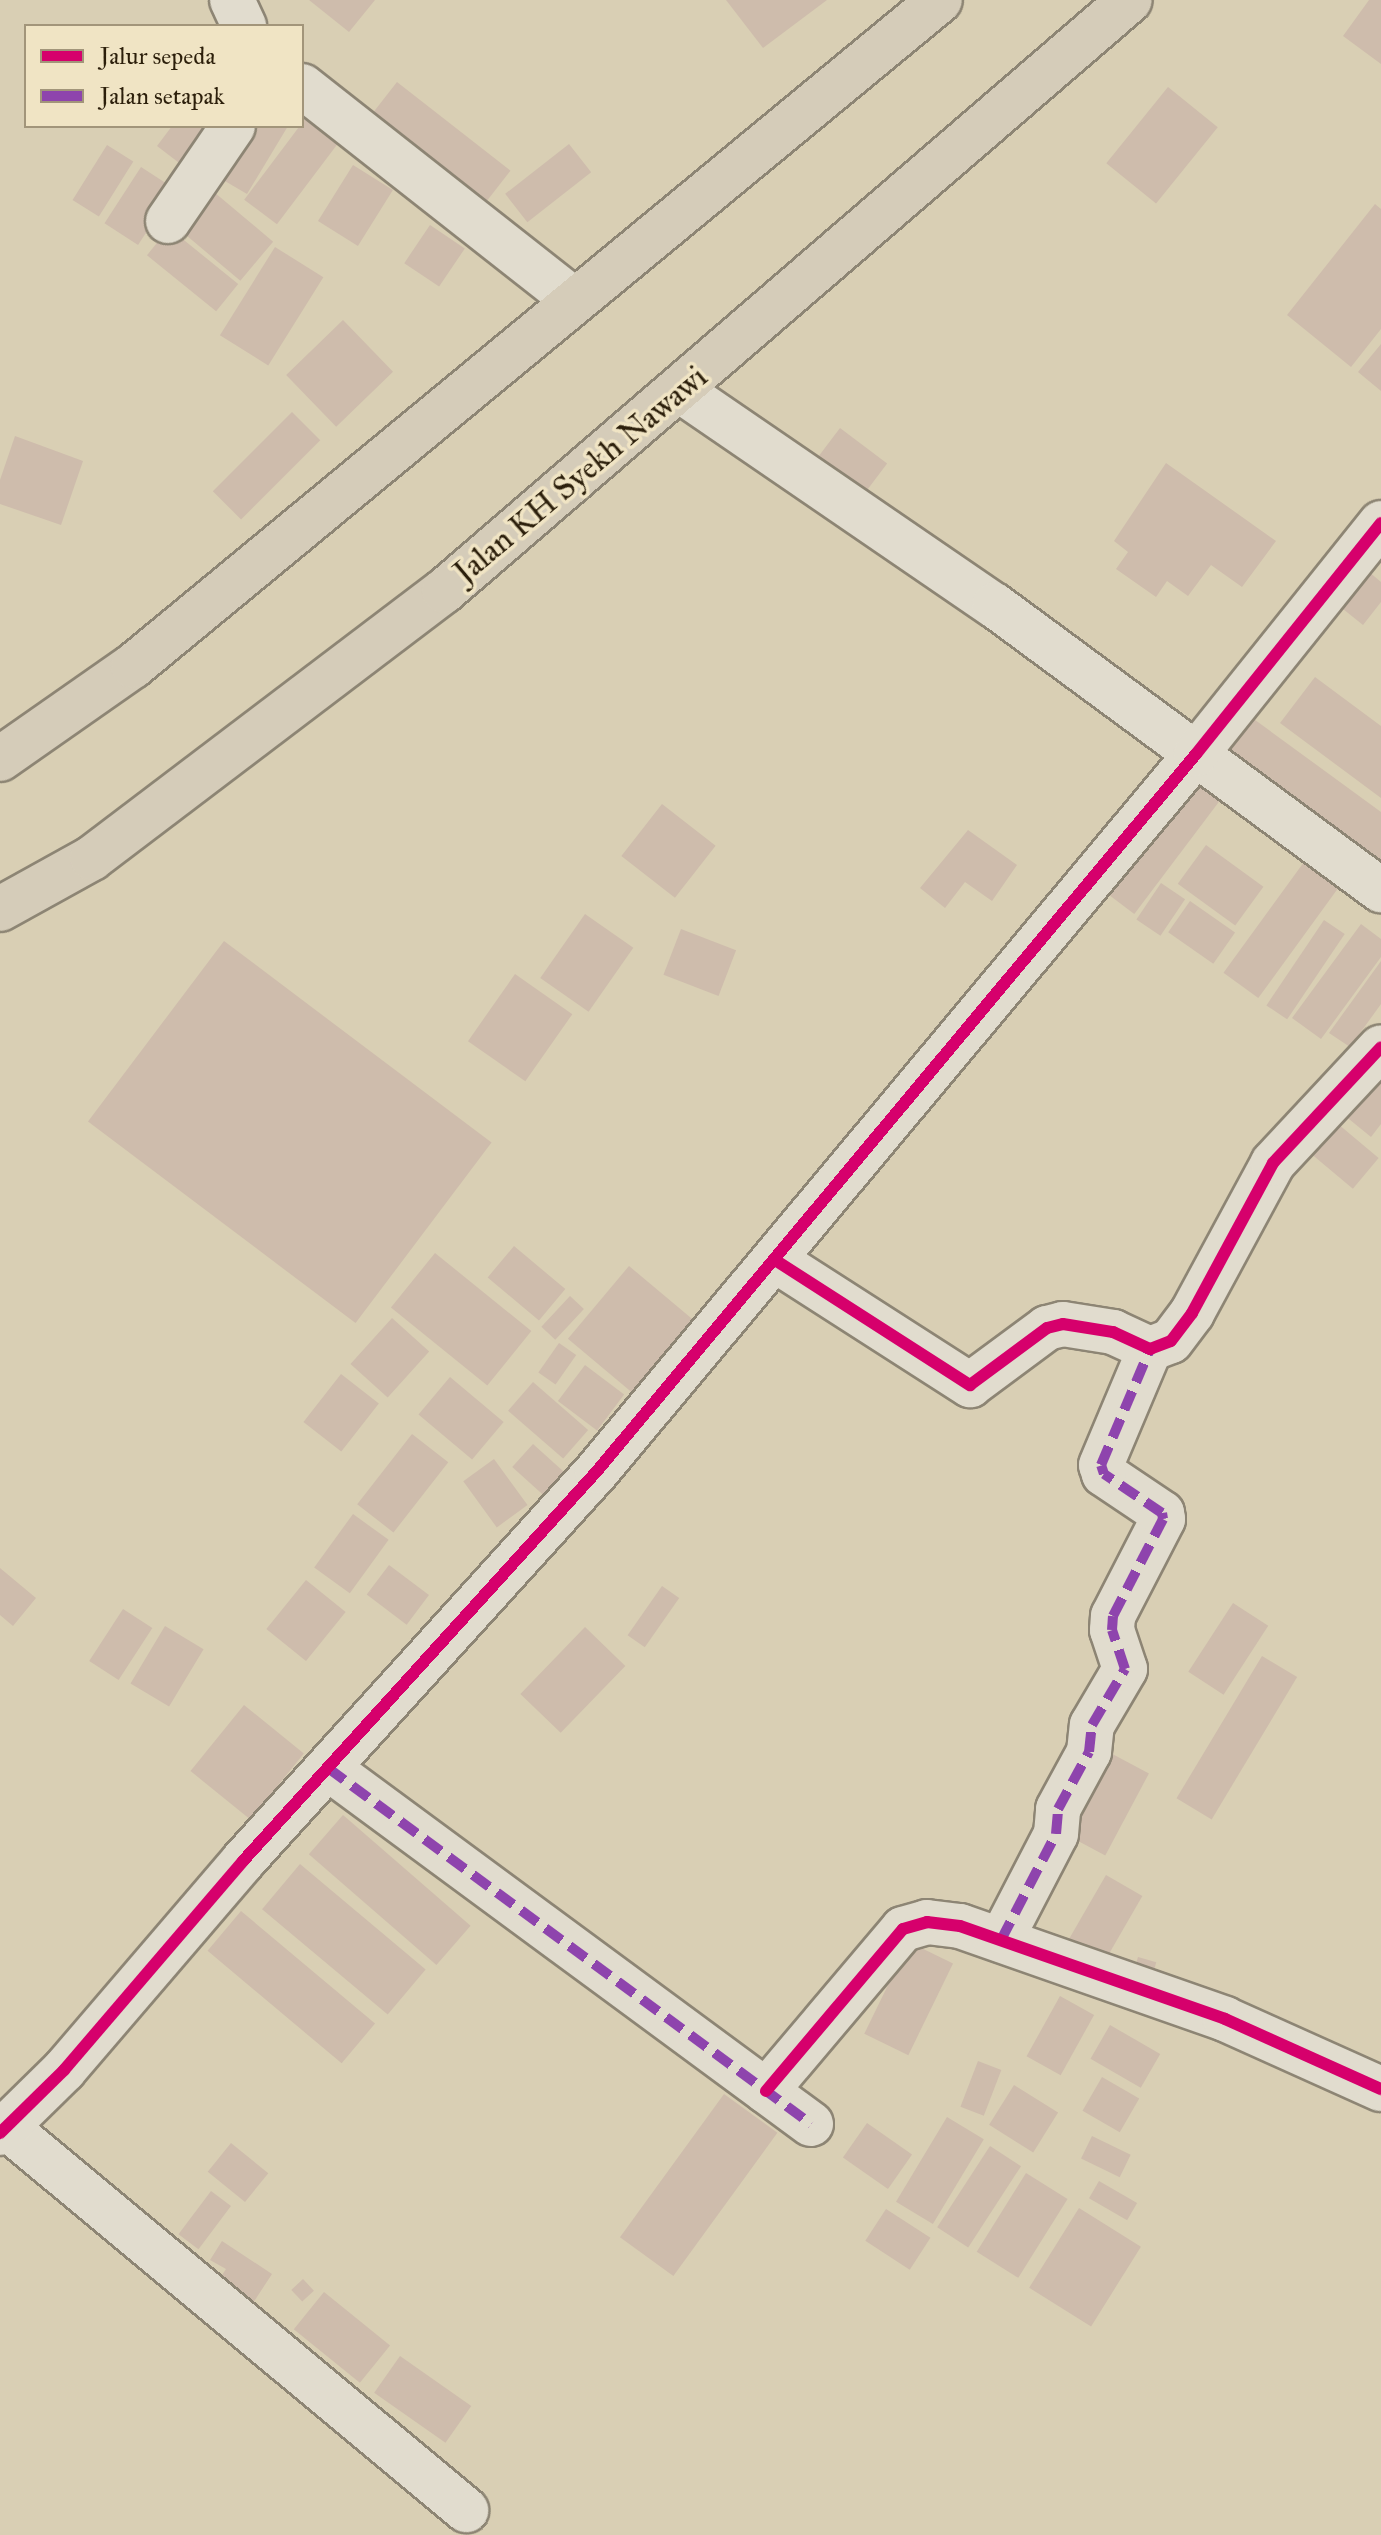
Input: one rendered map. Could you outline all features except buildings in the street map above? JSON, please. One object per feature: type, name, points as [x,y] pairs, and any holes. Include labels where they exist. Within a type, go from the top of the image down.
[{"type":"main road","points":[[0,759],[133,666],[940,0]]},
{"type":"main road","name":"Jalan KH Syekh Nawawi","points":[[0,909],[92,858],[419,610],[681,391],[1130,0]]},
{"type":"street","points":[[232,0],[243,24]]},
{"type":"street","points":[[304,88],[574,300]]},
{"type":"street","points":[[168,221],[232,128]]},
{"type":"street","points":[[681,391],[994,605],[1381,890]]},
{"type":"street","points":[[466,2510],[3,2130],[64,2070],[328,1768],[597,1471],[1376,540]]},
{"type":"street","points":[[775,1260],[970,1385],[1047,1328],[1063,1324],[1113,1332],[1150,1349],[1171,1341],[1192,1313],[1273,1163],[1381,1047]]},
{"type":"street","points":[[1001,1940],[1056,1834],[1057,1812],[1089,1752],[1092,1725],[1125,1669],[1112,1630],[1113,1616],[1163,1519],[1162,1513],[1104,1474],[1101,1465],[1150,1349]]},
{"type":"street","points":[[328,1768],[811,2124]]},
{"type":"street","points":[[766,2091],[903,1929],[927,1922],[960,1926],[1225,2019],[1381,2089]]},
{"type":"marked path","points":[[1001,1940],[1056,1834],[1058,1809],[1089,1752],[1092,1725],[1125,1669],[1112,1630],[1113,1616],[1163,1519],[1162,1513],[1104,1474],[1101,1465],[1150,1349]]},
{"type":"marked path","points":[[328,1768],[811,2124]]},
{"type":"cycle path","points":[[0,2133],[64,2070],[243,1861],[597,1471],[1196,754],[1381,523]]},
{"type":"cycle path","points":[[775,1260],[970,1385],[1047,1328],[1063,1324],[1113,1332],[1150,1349],[1171,1341],[1192,1313],[1273,1163],[1381,1047]]},
{"type":"cycle path","points":[[766,2091],[903,1929],[927,1922],[960,1926],[1225,2019],[1381,2089]]}]
